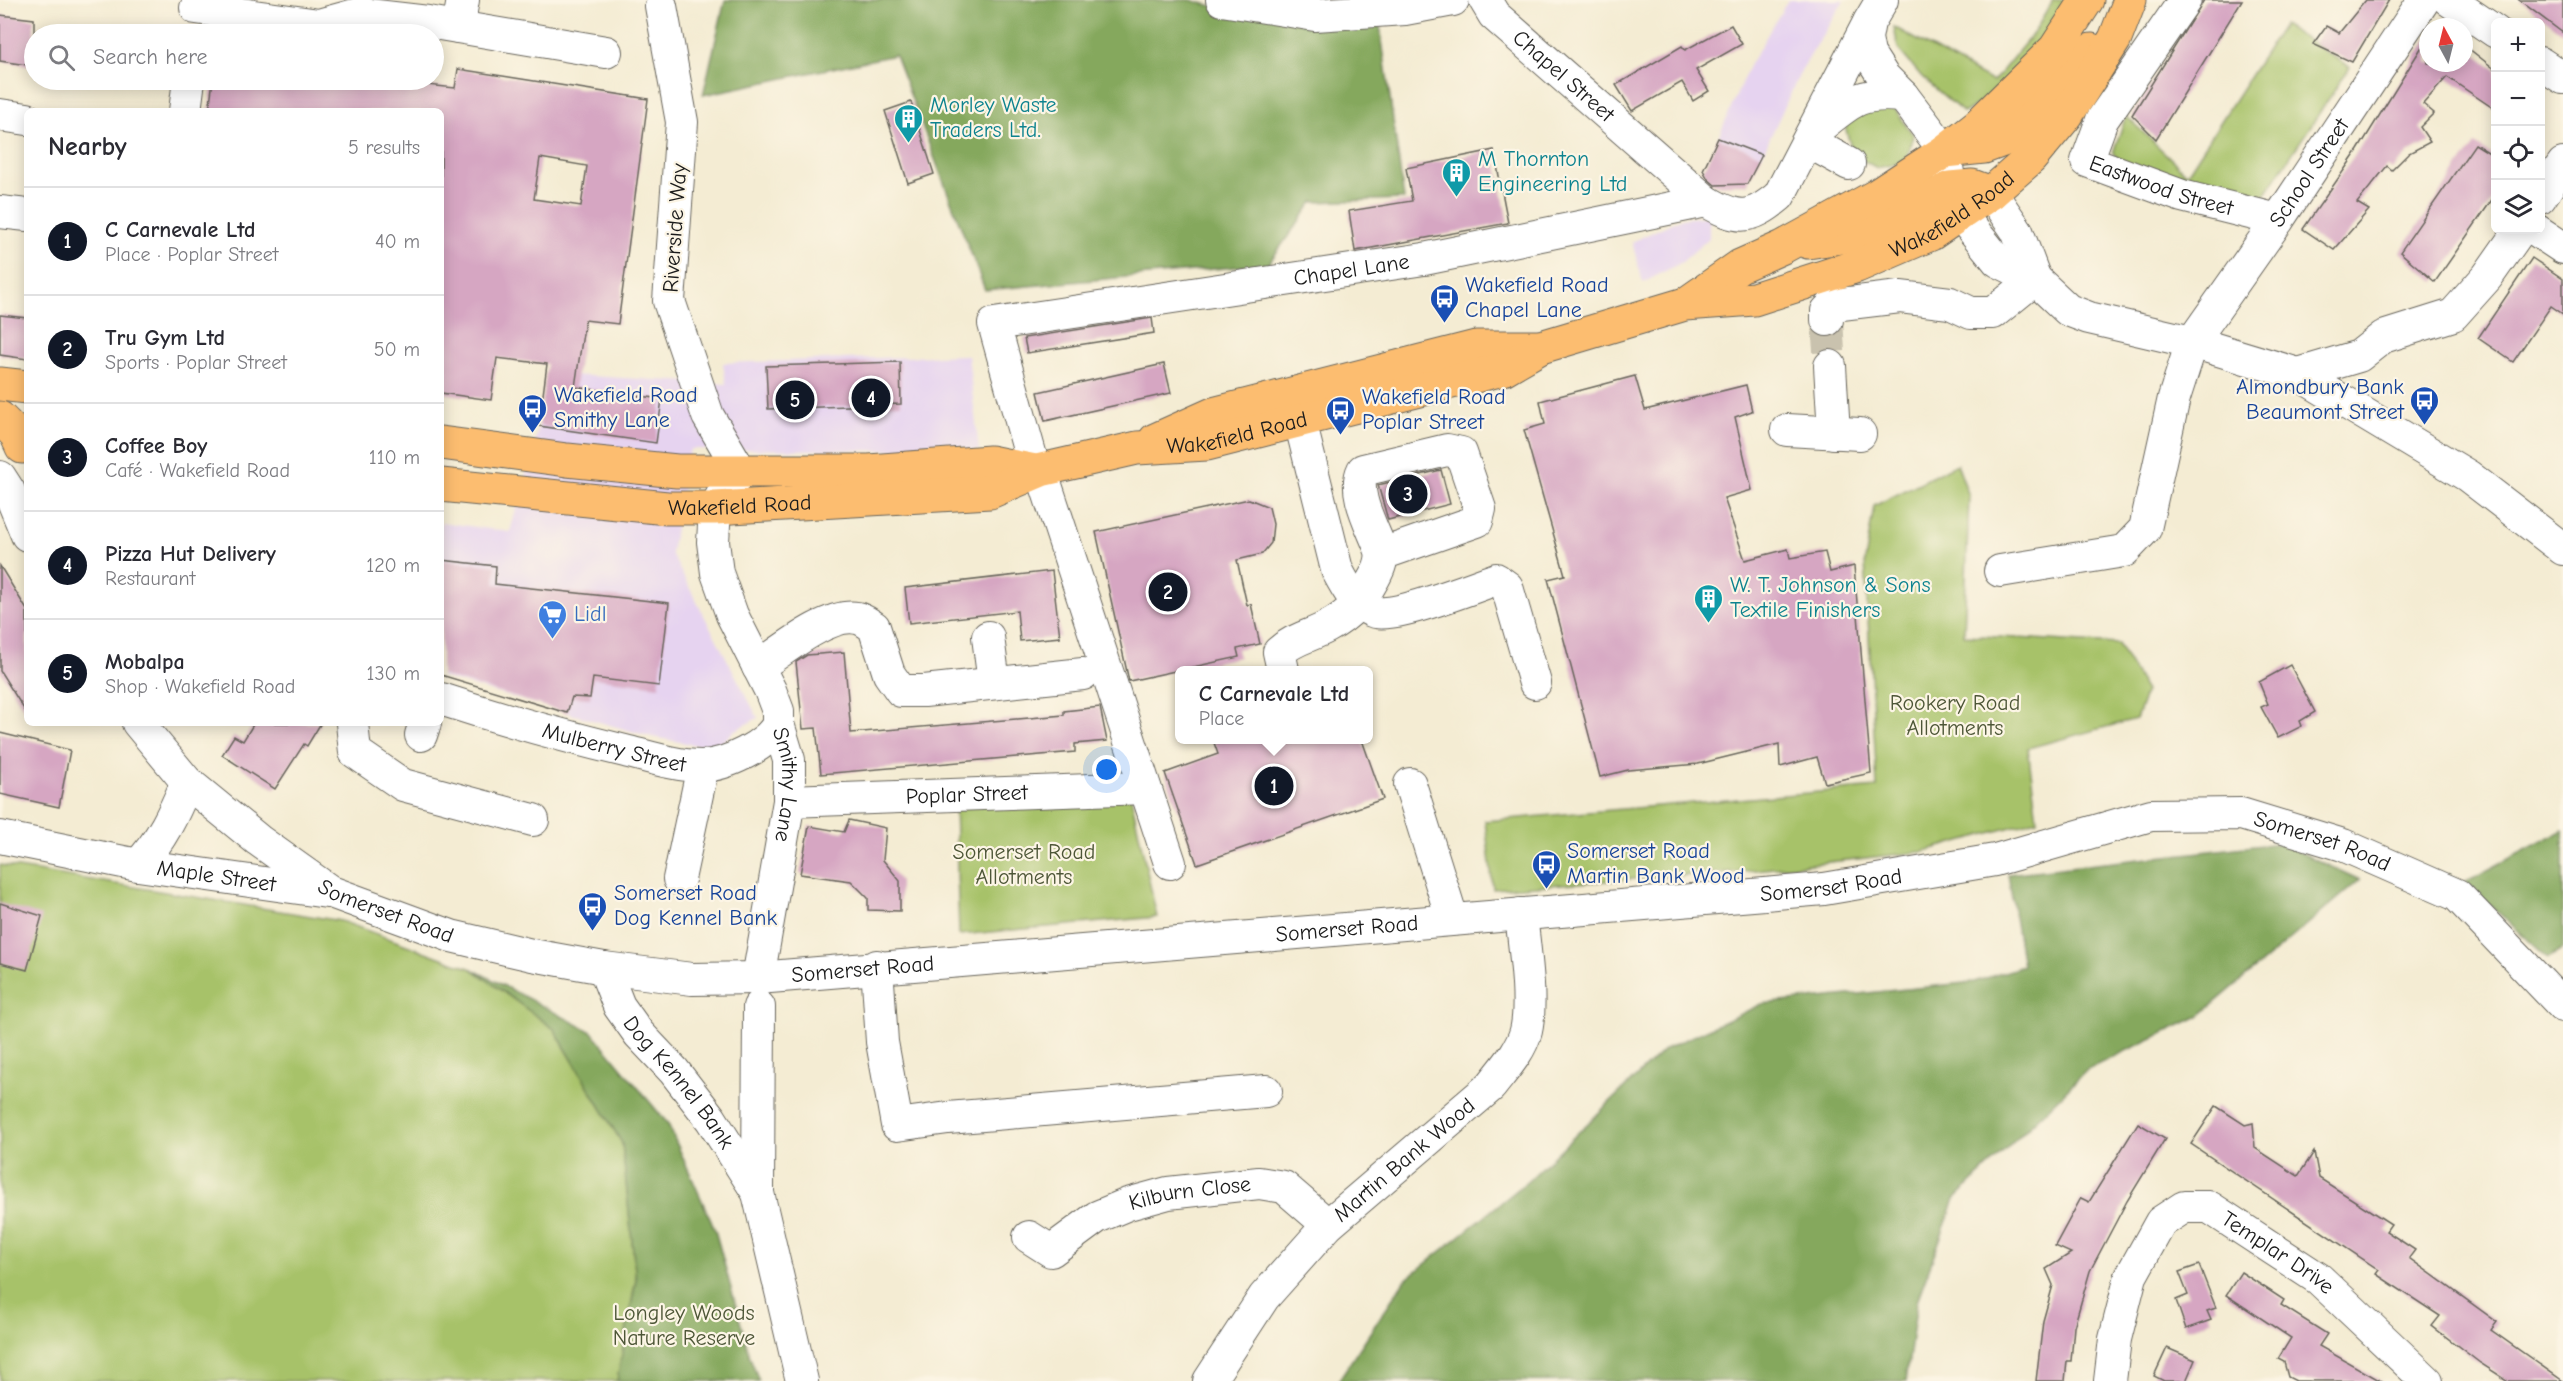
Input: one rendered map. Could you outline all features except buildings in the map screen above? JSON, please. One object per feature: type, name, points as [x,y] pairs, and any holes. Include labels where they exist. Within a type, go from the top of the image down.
[{"type":"highway","name":"Wakefield Road","points":[[1685,304],[1740,266],[1783,247],[1891,187],[1945,151],[1978,125],[2055,49],[2087,0]]},
{"type":"highway","name":"Wakefield Road","points":[[444,485],[603,504],[715,508],[990,492],[1038,470],[1137,448],[1207,444],[1503,369],[1541,346],[1685,304],[1754,299],[1857,266],[1931,234],[1955,201],[1990,193],[2031,158],[2066,116],[2115,39],[2130,0]]},
{"type":"highway","points":[[1945,151],[1984,147],[2011,137],[2081,58],[2115,39]]},
{"type":"highway","points":[[1783,247],[1861,234],[1955,201]]},
{"type":"highway","name":"Wakefield Road","points":[[1137,448],[1213,414],[1476,347],[1541,346]]},
{"type":"highway","points":[[0,384],[24,387]]},
{"type":"highway","points":[[0,418],[16,434],[19,449]]},
{"type":"highway","name":"Wakefield Road","points":[[444,443],[677,471],[870,471],[990,462],[1038,470]]},
{"type":"street","points":[[1222,0],[1316,15],[1405,9],[1453,0]]},
{"type":"street","name":"Chapel Street","points":[[1485,0],[1494,15],[1717,208]]},
{"type":"street","name":"Eastwood Street","points":[[2185,0],[2102,120],[2087,161],[2182,196],[2278,220]]},
{"type":"street","name":"School Street","points":[[2000,571],[2124,550],[2145,529],[2174,398],[2192,342],[2278,220],[2424,0]]},
{"type":"street","points":[[2449,0],[2491,29]]},
{"type":"street","name":"Riverside Way","points":[[661,6],[682,122],[669,301],[708,416],[741,472]]},
{"type":"street","points":[[1875,11],[1866,38],[1869,54],[1883,76],[1903,96],[1945,151],[1955,201],[1998,261],[2035,279],[2068,310],[2089,318],[2192,342],[2298,374],[2468,476],[2563,549]]},
{"type":"street","name":"Chapel Lane","points":[[1038,470],[994,324],[1424,259],[1717,208],[1748,216],[1764,209],[1779,196],[1875,11]]},
{"type":"street","points":[[196,14],[308,24]]},
{"type":"street","points":[[323,24],[359,14],[460,14],[606,52]]},
{"type":"street","points":[[2545,66],[2563,78]]},
{"type":"street","points":[[185,108],[188,90]]},
{"type":"street","points":[[1849,164],[1812,136],[1854,100],[1875,93],[1903,96]]},
{"type":"street","points":[[0,115],[24,118]]},
{"type":"street","points":[[2545,192],[2563,164]]},
{"type":"street","points":[[1990,193],[2017,231],[2035,279]]},
{"type":"street","points":[[0,212],[24,216]]},
{"type":"street","points":[[2298,374],[2359,356],[2383,337],[2453,315],[2487,277],[2517,234]]},
{"type":"street","points":[[2542,234],[2563,248]]},
{"type":"street","points":[[1827,320],[1827,311],[1833,305],[1952,291],[1971,313],[1993,313],[2035,279]]},
{"type":"street","points":[[1787,430],[1847,433],[1830,366]]},
{"type":"street","points":[[1300,421],[1337,570],[1347,589],[1360,604],[1375,613],[1398,612],[1496,579],[1507,587],[1535,683]]},
{"type":"street","points":[[1038,470],[1170,863]]},
{"type":"street","name":"Smithy Lane","points":[[741,472],[725,489],[715,508],[713,542],[717,573],[728,606],[778,711],[778,724],[789,760],[789,801],[758,993]]},
{"type":"street","points":[[0,477],[9,491],[24,528]]},
{"type":"street","points":[[1281,666],[1279,652],[1287,645],[1328,626],[1360,604],[1379,571],[1382,554]]},
{"type":"street","points":[[758,667],[817,629],[841,618],[858,618],[874,627],[889,674],[901,691],[924,691],[1083,674]]},
{"type":"street","points":[[988,637],[994,683]]},
{"type":"street","name":"Mulberry Street","points":[[444,700],[529,728],[645,756],[703,766],[730,758],[766,741],[774,734],[778,724]]},
{"type":"street","name":"Somerset Road","points":[[140,726],[187,782],[258,840],[331,892],[452,936],[604,968],[692,979],[758,993],[877,966],[1824,889],[1995,860],[2151,814],[2241,814],[2343,845],[2457,895],[2563,1006]]},
{"type":"street","points":[[352,726],[355,752],[403,785],[533,820]]},
{"type":"street","points":[[679,879],[703,766]]},
{"type":"street","name":"Maple Street","points":[[138,865],[155,847],[171,820],[187,782]]},
{"type":"street","points":[[1410,784],[1452,918]]},
{"type":"street","name":"Poplar Street","points":[[789,801],[1146,788]]},
{"type":"street","name":"Maple Street","points":[[0,837],[138,865],[331,892]]},
{"type":"street","name":"Martin Bank Wood","points":[[1209,1381],[1264,1297],[1328,1225],[1491,1086],[1512,1060],[1526,1031],[1527,993],[1521,914]]},
{"type":"street","points":[[877,966],[882,1042],[897,1125],[948,1118],[1266,1091]]},
{"type":"street","name":"Dog Kennel Bank","points":[[604,968],[619,1006],[639,1034],[674,1071],[711,1119],[758,1193]]},
{"type":"street","name":"Dog Kennel Bank","points":[[758,993],[758,1193],[802,1381]]},
{"type":"street","name":"Kilburn Close","points":[[1044,1254],[1097,1217],[1128,1204],[1168,1193],[1259,1183],[1284,1187],[1328,1225]]},
{"type":"street","name":"Templar Drive","points":[[2110,1381],[2115,1339],[2130,1276],[2162,1222],[2184,1207],[2209,1206],[2319,1280],[2427,1381]]},
{"type":"shaded area","points":[[1788,0],[1844,0],[1801,71],[1762,155],[1718,138],[1749,66]]},
{"type":"shaded area","points":[[1709,216],[1709,238],[1682,262],[1643,283],[1632,242],[1680,219]]},
{"type":"shaded area","points":[[968,355],[979,451],[690,449],[671,553],[758,718],[735,730],[721,743],[702,746],[652,737],[444,678],[444,522],[510,532],[553,374],[726,384],[723,363]]},
{"type":"green space","points":[[725,0],[1190,0],[1229,10],[1380,26],[1404,199],[1313,202],[1268,264],[985,290],[895,55],[703,95]]},
{"type":"green space","points":[[2053,0],[2067,0],[2035,48],[1995,90],[1964,113],[1922,77],[1898,49],[1894,27],[1993,82],[2035,31]]},
{"type":"green space","points":[[2283,25],[2350,67],[2258,205],[2120,163],[2113,153],[2126,116],[2187,174]]},
{"type":"green space","points":[[1861,108],[1894,108],[1914,136],[1905,162],[1877,168],[1853,155],[1845,126]]},
{"type":"green space","name":"Rookery Road Allotments","points":[[1957,464],[1969,496],[1964,635],[2118,644],[2146,691],[2136,719],[2028,748],[2037,820],[1921,852],[1746,871],[1493,889],[1485,821],[1877,787],[1865,561],[1874,506]]},
{"type":"green space","name":"Somerset Road Allotments","points":[[1131,797],[1157,917],[959,935],[955,804]]},
{"type":"green space","points":[[2563,830],[2563,950],[2548,958],[2465,882]]},
{"type":"green space","points":[[2280,843],[2360,880],[2199,1016],[2088,1069],[1955,1199],[1917,1301],[1906,1381],[1338,1381],[1404,1281],[1528,1181],[1665,1049],[1762,1004],[1974,982],[2023,966],[2008,874]]},
{"type":"green space","points":[[0,865],[341,921],[472,969],[554,1029],[622,1143],[636,1280],[617,1381],[0,1381]]},
{"type":"green space","name":"Longley Woods Nature Reserve","points":[[472,969],[592,1032],[668,1124],[715,1230],[750,1357],[759,1381],[617,1381],[636,1280],[622,1143],[554,1029]]},
{"type":"tunnel","points":[[1827,320],[1830,366]]},
{"type":"place","name":"Morley Waste Traders Ltd.","points":[[909,144]]},
{"type":"place","name":"M Thornton Engineering Ltd","points":[[1457,198]]},
{"type":"place","name":"Wakefield Road Chapel Lane","points":[[1444,324]]},
{"type":"place","name":"Pizza Hut Delivery","points":[[871,398]]},
{"type":"place","name":"Mobalpa","points":[[795,400]]},
{"type":"place","name":"Almondbury Bank Beaumont Street","points":[[2425,426]]},
{"type":"place","name":"Wakefield Road Smithy Lane","points":[[533,434]]},
{"type":"place","name":"Wakefield Road Poplar Street","points":[[1341,436]]},
{"type":"place","name":"Coffee Boy","points":[[1408,494]]},
{"type":"place","name":"Tru Gym Ltd","points":[[1168,592]]},
{"type":"place","name":"W. T. Johnson & Sons Textile Finishers","points":[[1709,624]]},
{"type":"place","name":"Lidl","points":[[553,640]]},
{"type":"place","name":"C Carnevale Ltd","points":[[1274,786]]},
{"type":"place","name":"Somerset Road Martin Bank Wood","points":[[1546,890]]},
{"type":"place","name":"Somerset Road Dog Kennel Bank","points":[[593,932]]}]
